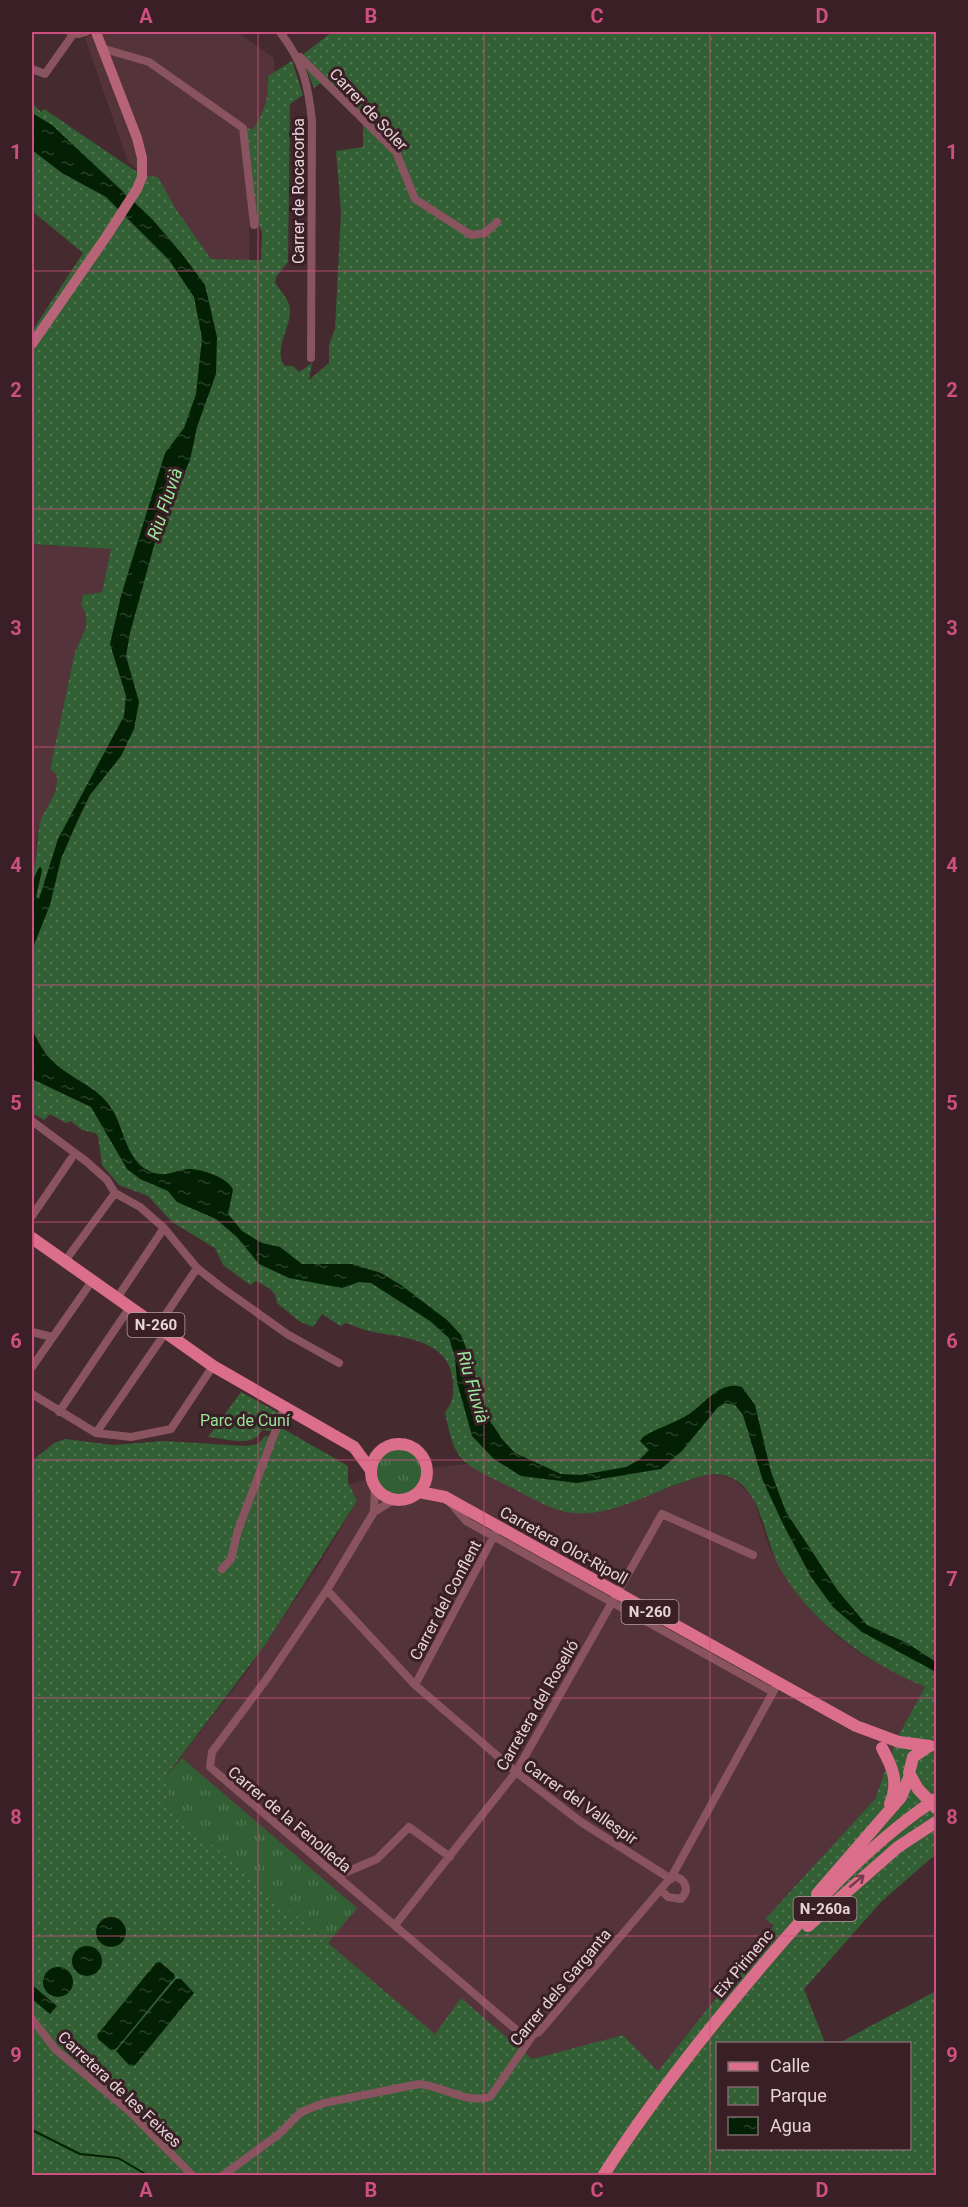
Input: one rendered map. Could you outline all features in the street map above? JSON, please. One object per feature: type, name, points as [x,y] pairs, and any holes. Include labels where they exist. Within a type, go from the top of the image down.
[{"type":"main road","name":"N-260","points":[[32,1238],[213,1366],[354,1447],[370,1469],[375,1488]]},
{"type":"main road","name":"N-260","points":[[354,1447],[384,1448],[401,1444],[414,1448],[424,1458],[427,1475]]},
{"type":"main road","points":[[370,1469],[376,1455],[384,1448]]},
{"type":"main road","points":[[419,1492],[427,1475]]},
{"type":"main road","name":"Carretera Olot-Ripoll","points":[[427,1475],[445,1497],[496,1532],[775,1688],[856,1726],[899,1742],[933,1745]]},
{"type":"main road","points":[[375,1488],[383,1496],[393,1500]]},
{"type":"main road","name":"N-260","points":[[393,1500],[407,1499],[419,1492]]},
{"type":"main road","name":"Carretera Olot-Ripoll","points":[[419,1492],[445,1497]]},
{"type":"main road","name":"Carretera Olot-Ripoll","points":[[856,1726],[910,1774]]},
{"type":"main road","name":"N-260","points":[[933,1745],[913,1757],[910,1774],[922,1793],[936,1808]]},
{"type":"main road","name":"N-260a","points":[[882,1748],[894,1770],[895,1790],[884,1816]]},
{"type":"main road","name":"N-260a","points":[[780,1945],[791,1926],[821,1888],[901,1797],[910,1774]]},
{"type":"main road","name":"Eix Pirinenc","points":[[603,2175],[647,2110],[725,2010],[780,1945],[854,1866],[936,1799]]},
{"type":"main road","name":"N-260a","points":[[725,2010],[853,1884],[898,1847],[936,1822]]},
{"type":"street","points":[[32,69],[45,74],[72,32],[86,32]]},
{"type":"street","points":[[32,344],[137,189],[143,166],[137,138],[96,32]]},
{"type":"street","name":"Carrer de Rocacorba","points":[[280,32],[297,54],[308,84],[312,121],[311,358]]},
{"type":"street","points":[[101,48],[149,62],[243,128],[254,225]]},
{"type":"street","name":"Carrer de Soler","points":[[297,54],[396,152],[416,199],[471,235],[485,233],[497,222]]},
{"type":"street","points":[[32,1121],[87,1162],[107,1180],[115,1193],[140,1207],[164,1228],[197,1268],[287,1334],[339,1363]]},
{"type":"street","points":[[32,1216],[71,1159]]},
{"type":"street","points":[[65,1261],[115,1193]]},
{"type":"street","points":[[117,1298],[164,1228]]},
{"type":"street","points":[[96,1433],[162,1329],[197,1268]]},
{"type":"street","points":[[32,1367],[92,1281]]},
{"type":"street","points":[[59,1412],[130,1307]]},
{"type":"street","points":[[32,1332],[52,1337]]},
{"type":"street","points":[[32,1394],[96,1433],[131,1437],[171,1430],[213,1366]]},
{"type":"street","points":[[222,1569],[231,1559],[238,1530],[284,1408]]},
{"type":"street","points":[[374,1512],[375,1488]]},
{"type":"street","points":[[374,1512],[393,1500]]},
{"type":"street","name":"Carrer de la Fenolleda","points":[[374,1512],[327,1590],[209,1759],[215,1773],[520,2033],[533,2035]]},
{"type":"street","name":"Carretera del Roselló","points":[[394,1925],[516,1772],[662,1514],[753,1555]]},
{"type":"street","name":"Carrer del Conflent","points":[[415,1685],[496,1532]]},
{"type":"street","name":"Carrer del Vallespir","points":[[327,1590],[415,1685],[516,1772],[581,1822],[671,1877]]},
{"type":"street","name":"Carrer dels Garganta","points":[[222,2175],[279,2133],[301,2112],[324,2103],[419,2084],[435,2085],[471,2098],[490,2097],[533,2035],[539,2032],[671,1877],[775,1688]]},
{"type":"street","points":[[337,1876],[377,1859],[409,1827],[450,1857]]},
{"type":"street","points":[[661,1890],[675,1900],[687,1894],[683,1881],[671,1877]]},
{"type":"street","name":"Carretera de les Feixes","points":[[32,2019],[57,2050],[130,2112],[193,2175]]},
{"type":"shaded area","points":[[96,32],[237,32],[274,58],[275,86],[263,122],[250,144],[249,266],[213,264],[155,185],[128,162],[85,38]]},
{"type":"shaded area","points":[[32,544],[111,549],[102,592],[83,595],[81,604],[86,615],[86,627],[75,652],[50,769],[56,774],[57,786],[41,821],[36,841],[35,869],[32,873]]},
{"type":"shaded area","points":[[466,1464],[560,1510],[578,1513],[608,1509],[705,1475],[721,1475],[734,1479],[753,1498],[769,1547],[783,1574],[813,1613],[838,1637],[866,1657],[925,1687],[897,1738],[875,1799],[765,1919],[774,1924],[658,2071],[623,2035],[532,2059],[461,1999],[435,2035],[167,1806],[166,1776],[246,1673],[322,1560],[357,1501],[349,1484],[397,1472]]},
{"type":"green space","points":[[332,32],[936,32],[936,1854],[882,1901],[804,1989],[825,2042],[716,2042],[716,2150],[911,2150],[911,2042],[841,2042],[936,1991],[936,2175],[32,2175],[32,1461],[54,1443],[65,1439],[113,1445],[164,1441],[246,1446],[258,1444],[265,1436],[274,1437],[280,1427],[348,1466],[348,1482],[357,1501],[265,1645],[166,1776],[169,1794],[167,1806],[435,2034],[461,1998],[532,2059],[623,2035],[658,2071],[774,1925],[765,1919],[875,1799],[897,1738],[925,1687],[863,1654],[844,1641],[811,1610],[782,1572],[755,1502],[737,1481],[717,1474],[705,1476],[619,1507],[605,1511],[576,1513],[547,1506],[489,1477],[469,1465],[456,1451],[445,1412],[452,1398],[453,1382],[450,1368],[444,1357],[435,1349],[412,1339],[373,1332],[346,1323],[340,1326],[322,1314],[313,1327],[299,1321],[277,1303],[275,1294],[269,1288],[256,1281],[250,1285],[223,1265],[215,1248],[172,1222],[148,1196],[119,1185],[102,1165],[98,1136],[95,1133],[82,1130],[71,1121],[66,1123],[50,1114],[44,1120],[32,1113],[32,873],[40,823],[56,787],[56,774],[50,769],[75,652],[86,627],[86,615],[81,604],[83,595],[102,592],[111,549],[32,544],[32,331],[83,253],[32,211],[32,103],[41,112],[44,109],[137,172],[158,177],[175,208],[211,259],[261,260],[262,233],[254,212],[243,128],[253,129],[261,116],[267,98],[268,76],[292,61],[303,95],[290,104],[288,262],[276,277],[275,283],[288,301],[290,312],[282,344],[281,359],[285,366],[293,366],[299,372],[312,363],[309,380],[329,363],[329,345],[335,329],[341,212],[336,151],[363,147],[363,123],[320,83],[314,88],[301,56]]},
{"type":"green space","name":"Parc de Cuní","points":[[241,1392],[277,1412],[280,1417],[272,1431],[262,1430],[258,1436],[246,1441],[208,1437]]},
{"type":"green space","points":[[398,1449],[414,1456],[421,1472],[414,1488],[398,1495],[382,1488],[375,1472],[382,1456]]},
{"type":"green space","points":[[182,1758],[357,1908],[277,2004],[167,1806],[169,1794],[166,1776]]},
{"type":"water","name":"Riu Fluvià","points":[[32,113],[52,125],[152,219],[182,254],[205,285],[217,337],[216,374],[197,427],[190,460],[155,542],[130,633],[126,656],[139,702],[134,729],[121,756],[90,795],[77,822],[61,859],[50,905],[32,950],[32,881],[40,866],[42,870],[36,897],[39,899],[58,839],[124,716],[126,696],[110,644],[121,596],[165,453],[184,428],[196,394],[202,338],[194,297],[169,260],[106,197],[62,173],[32,150]]},
{"type":"water","name":"Riu Fluvià","points":[[32,1029],[43,1049],[54,1062],[107,1102],[116,1117],[130,1152],[141,1166],[161,1174],[189,1169],[208,1172],[221,1178],[233,1190],[228,1214],[242,1231],[262,1243],[280,1247],[302,1264],[352,1264],[381,1273],[401,1285],[447,1320],[461,1335],[473,1367],[481,1407],[502,1439],[515,1453],[561,1474],[581,1475],[626,1467],[639,1460],[649,1450],[640,1441],[643,1437],[693,1412],[718,1390],[733,1386],[742,1387],[755,1405],[771,1472],[786,1512],[838,1591],[867,1625],[907,1643],[936,1662],[936,1672],[862,1632],[833,1607],[811,1577],[783,1524],[763,1481],[743,1415],[735,1405],[725,1403],[718,1407],[682,1451],[661,1469],[577,1483],[521,1476],[494,1459],[472,1436],[457,1382],[455,1357],[449,1338],[430,1321],[371,1283],[359,1282],[342,1288],[289,1278],[259,1264],[237,1237],[216,1219],[177,1202],[168,1191],[140,1179],[127,1169],[91,1107],[32,1079]]},
{"type":"water","points":[[111,1917],[122,1921],[126,1932],[122,1943],[111,1947],[100,1943],[96,1932],[100,1921]]},
{"type":"water","points":[[87,1946],[98,1950],[102,1961],[98,1972],[87,1976],[76,1972],[72,1961],[76,1950]]},
{"type":"water","points":[[160,1962],[175,1977],[116,2049],[111,2050],[98,2039],[97,2035],[156,1963]]},
{"type":"water","points":[[58,1967],[69,1971],[73,1982],[69,1993],[58,1997],[47,1993],[43,1982],[47,1971]]},
{"type":"water","points":[[176,1979],[181,1979],[194,1993],[135,2065],[130,2066],[116,2051]]},
{"type":"water","points":[[32,1985],[57,2006],[50,2014],[32,1999]]},
{"type":"waterway","points":[[32,2130],[80,2154],[118,2158],[149,2176]]}]
